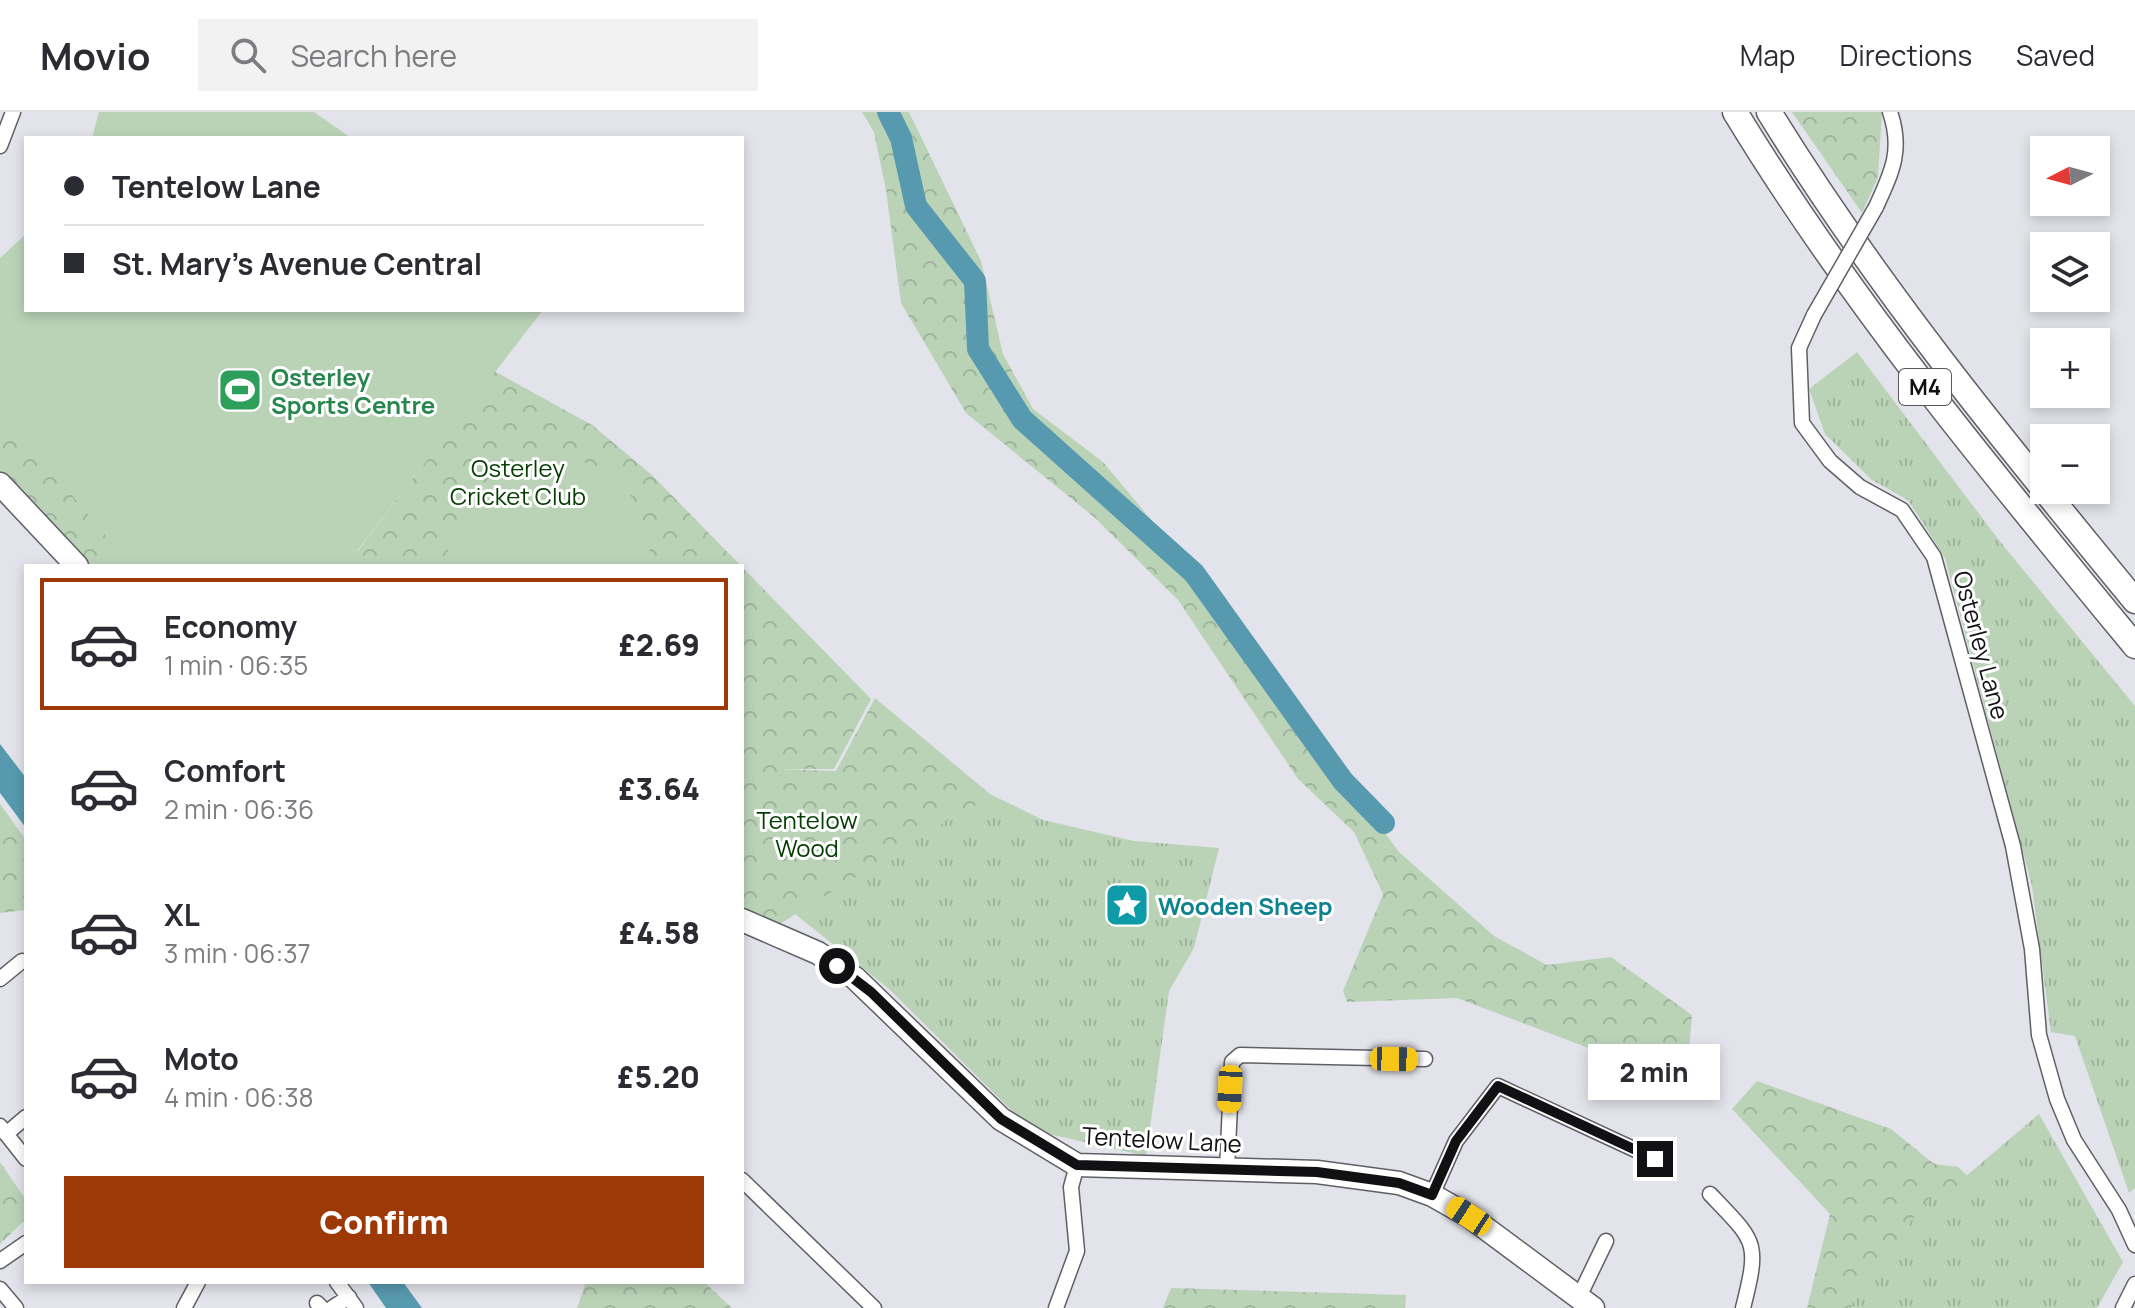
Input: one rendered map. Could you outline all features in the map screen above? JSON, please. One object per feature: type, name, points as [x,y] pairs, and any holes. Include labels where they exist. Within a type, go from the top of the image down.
[{"type":"highway","name":"M4","points":[[1735,112],[1819,244],[1882,331],[1978,455],[2135,646]]},
{"type":"highway","name":"M4","points":[[1769,112],[1830,209],[1904,312],[2009,449],[2135,601]]},
{"type":"main road","points":[[0,484],[75,564]]},
{"type":"main road","name":"Tentelow Lane","points":[[744,921],[818,953],[855,978],[1001,1119],[1077,1165],[1349,1175],[1399,1183],[1432,1195],[1469,1216],[1585,1304]]},
{"type":"street","points":[[0,146],[13,112]]},
{"type":"street","name":"Osterley Lane","points":[[1890,112],[1898,136],[1893,171],[1799,348],[1802,423],[1830,461],[1860,487],[1902,510],[1934,557],[2013,846],[2032,949],[2039,1035],[2057,1099],[2074,1140],[2119,1210],[2135,1245]]},
{"type":"street","points":[[0,977],[22,961]]},
{"type":"street","points":[[1227,1169],[1232,1062],[1240,1055],[1425,1059]]},
{"type":"street","points":[[1432,1195],[1456,1141],[1498,1086],[1655,1159]]},
{"type":"street","points":[[24,1118],[3,1130],[24,1156]]},
{"type":"street","points":[[1056,1308],[1077,1251],[1071,1187],[1077,1165]]},
{"type":"street","points":[[744,1182],[874,1308]]},
{"type":"street","points":[[1710,1194],[1743,1229],[1753,1245],[1754,1263],[1743,1308]]},
{"type":"street","name":"Tentelow Lane","points":[[1585,1304],[1606,1241]]},
{"type":"street","points":[[0,1261],[24,1244]]},
{"type":"street","points":[[184,1308],[197,1284]]},
{"type":"street","points":[[339,1284],[353,1302]]},
{"type":"street","points":[[2123,1308],[2135,1284]]},
{"type":"street","points":[[0,1289],[16,1308]]},
{"type":"street","points":[[324,1306],[353,1302]]},
{"type":"green space","points":[[99,112],[314,112],[348,136],[93,136]]},
{"type":"green space","points":[[862,112],[909,112],[981,261],[1003,354],[1033,409],[1103,462],[1163,534],[1399,852],[1494,936],[1547,965],[1611,957],[1692,1015],[1686,1085],[1457,998],[1347,1002],[1343,991],[1383,894],[1354,832],[1298,779],[1178,600],[1094,517],[966,413],[901,303],[886,190],[874,132]]},
{"type":"green space","points":[[1792,112],[1882,112],[1878,177],[1862,213]]},
{"type":"green space","name":"Osterley Sports Centre","points":[[24,236],[24,312],[541,312],[357,551],[374,564],[129,564],[0,409],[0,258]]},
{"type":"green space","points":[[1857,352],[1998,539],[2135,706],[2135,1188],[2129,1193],[2075,1036],[2051,1032],[2032,886],[1945,558],[1908,500],[1872,480],[1825,434],[1809,389]]},
{"type":"green space","points":[[0,371],[221,564],[87,564],[0,472]]},
{"type":"green space","name":"Osterley Cricket Club","points":[[494,371],[592,425],[652,475],[739,564],[374,564],[357,552]]},
{"type":"green space","points":[[547,456],[570,459],[609,474],[624,487],[644,521],[650,564],[447,564],[450,539],[469,500],[488,479],[522,461]]},
{"type":"green space","name":"Tentelow Wood","points":[[744,569],[871,699],[834,769],[781,769],[836,771],[875,698],[990,794],[770,930],[744,918]]},
{"type":"green space","points":[[990,794],[1043,820],[1134,841],[1219,848],[1194,948],[1169,991],[1146,1156],[1031,1130],[889,989],[795,914]]},
{"type":"green space","points":[[0,804],[24,837],[24,910],[0,913]]},
{"type":"green space","points":[[1757,1081],[1891,1129],[1934,1164],[1958,1167],[1973,1181],[1961,1195],[1929,1198],[1857,1290],[1851,1308],[1807,1308],[1830,1214],[1732,1109]]},
{"type":"green space","points":[[2039,1114],[2123,1262],[2097,1308],[1850,1308],[1900,1148],[1965,1177]]},
{"type":"green space","points":[[0,1162],[24,1197],[24,1221],[0,1244]]},
{"type":"green space","points":[[585,1284],[706,1284],[732,1308],[577,1308]]},
{"type":"green space","points":[[1171,1288],[1406,1295],[1405,1308],[1163,1308]]},
{"type":"water","points":[[0,744],[24,775],[24,825],[0,793]]},
{"type":"water","points":[[369,1284],[404,1284],[422,1308],[386,1308]]},
{"type":"waterway","points":[[888,112],[901,138],[916,206],[975,281],[978,349],[1022,419],[1194,573],[1343,781],[1384,823]]},
{"type":"place","name":"Osterley Sports Centre","points":[[240,390]]},
{"type":"place","name":"Wooden Sheep","points":[[1127,905]]},
{"type":"route","points":[[837,966],[871,992],[1001,1119],[1030,1140],[1077,1165],[1109,1163],[1317,1172],[1399,1183],[1432,1195],[1456,1141],[1498,1086],[1655,1159]]}]
